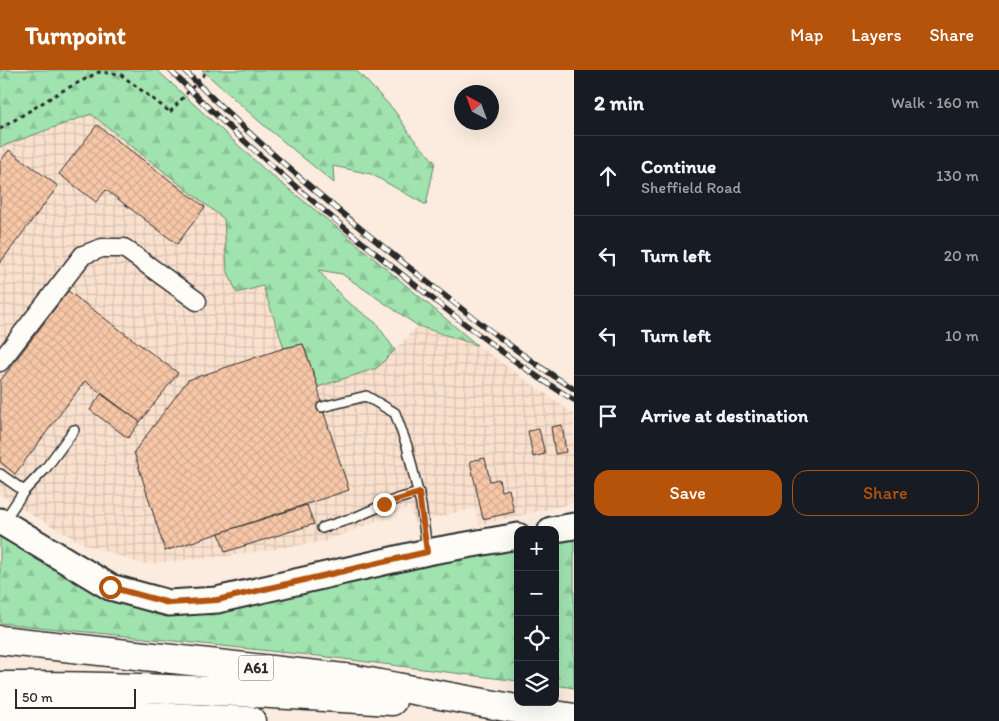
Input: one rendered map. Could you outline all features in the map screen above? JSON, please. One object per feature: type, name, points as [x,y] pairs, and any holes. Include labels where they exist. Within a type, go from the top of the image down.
[{"type":"highway","name":"A61","points":[[0,640],[353,679],[574,718]]},
{"type":"highway","name":"A61","points":[[0,686],[202,690],[511,708]]},
{"type":"highway","points":[[0,714],[60,712],[251,721]]},
{"type":"main road","points":[[1,522],[110,587],[169,603],[217,600],[427,552],[514,537]]},
{"type":"main road","points":[[559,529],[574,526]]},
{"type":"street","points":[[0,362],[83,255],[102,248],[124,248],[197,301]]},
{"type":"lane","points":[[322,407],[366,396],[395,413],[407,446],[419,493],[427,552]]},
{"type":"lane","points":[[1,522],[24,490],[46,468],[74,430]]},
{"type":"lane","points":[[0,474],[24,490]]},
{"type":"lane","points":[[322,528],[356,517],[397,499],[419,493]]},
{"type":"path","points":[[0,129],[60,92],[99,71],[120,74],[170,112],[208,70]]},
{"type":"shaded area","points":[[90,113],[224,219],[227,270],[237,293],[263,286],[284,348],[303,344],[377,368],[418,326],[477,345],[574,414],[574,503],[479,525],[475,508],[414,523],[410,507],[326,541],[228,556],[143,564],[86,545],[32,515],[0,494],[0,147]]},
{"type":"green space","points":[[0,70],[157,70],[265,170],[345,234],[477,345],[418,326],[342,274],[318,270],[345,300],[376,323],[395,350],[377,368],[318,387],[303,344],[284,348],[263,286],[237,293],[227,270],[224,219],[91,114],[0,147]]},
{"type":"green space","points":[[202,70],[356,70],[394,110],[412,137],[435,162],[426,205],[371,174],[333,166],[334,183],[261,123]]},
{"type":"green space","points":[[574,533],[574,688],[559,686],[559,536]]},
{"type":"green space","points":[[0,536],[106,598],[214,612],[514,546],[514,680],[328,657],[0,623]]},
{"type":"building","points":[[97,125],[205,207],[177,244],[106,190],[96,202],[59,174]]},
{"type":"building","points":[[9,150],[58,186],[0,263],[0,162]]},
{"type":"building","points":[[68,291],[178,373],[140,422],[85,381],[15,474],[0,462],[0,381]]},
{"type":"building","points":[[303,344],[349,490],[165,551],[134,452],[188,380],[284,348]]},
{"type":"building","points":[[101,394],[140,422],[128,438],[90,410]]},
{"type":"building","points":[[562,425],[566,452],[555,454],[551,427]]},
{"type":"building","points":[[539,429],[545,454],[533,457],[528,431]]},
{"type":"building","points":[[485,458],[490,481],[499,479],[501,491],[509,489],[514,512],[483,519],[470,461]]},
{"type":"building","points":[[307,505],[314,524],[225,552],[219,533]]},
{"type":"railway","points":[[170,70],[227,126],[347,230],[490,343],[574,400]]},
{"type":"railway","points":[[184,70],[239,124],[355,224],[493,333],[574,389]]},
{"type":"route","points":[[110,587],[169,603],[217,600],[427,552],[419,493],[384,504]]}]
